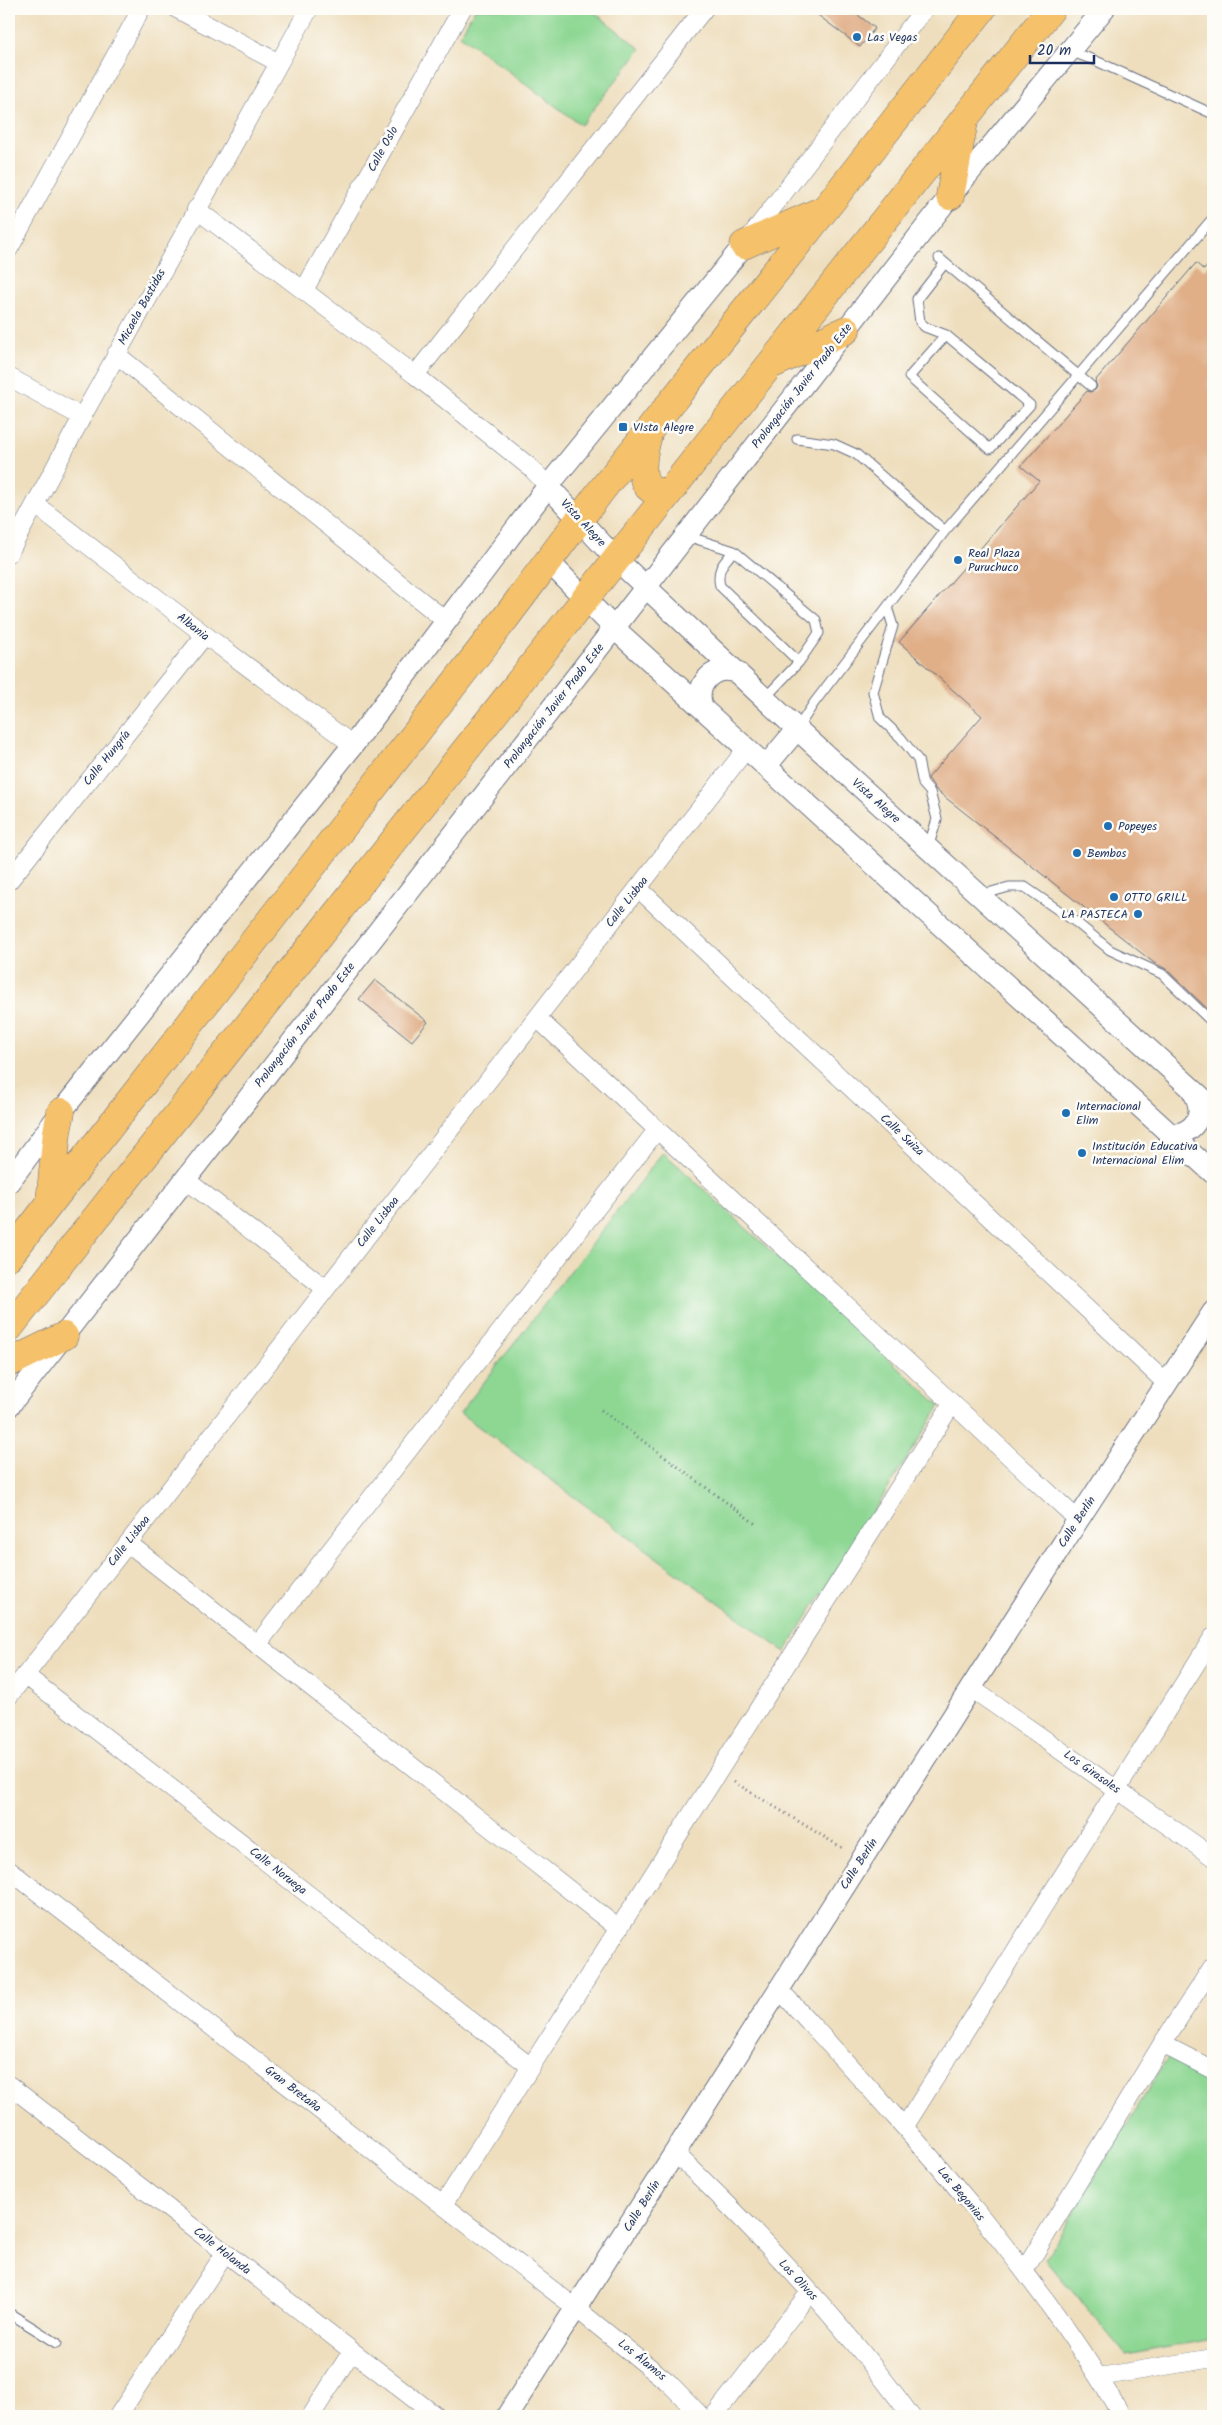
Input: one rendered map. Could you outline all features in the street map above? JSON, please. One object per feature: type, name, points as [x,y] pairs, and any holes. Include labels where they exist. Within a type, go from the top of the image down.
[{"type":"main road","points":[[9,1256],[649,431],[982,9]]},
{"type":"main road","points":[[9,1328],[1051,9]]},
{"type":"main road","points":[[950,196],[965,116]]},
{"type":"main road","points":[[744,245],[826,208]]},
{"type":"main road","points":[[769,366],[846,330]]},
{"type":"main road","points":[[649,431],[642,455],[642,476],[651,488],[665,492],[671,490]]},
{"type":"main road","points":[[49,1204],[56,1132],[61,1112]]},
{"type":"main road","points":[[9,1363],[64,1336]]},
{"type":"street","points":[[9,250],[141,9]]},
{"type":"street","points":[[177,9],[279,63]]},
{"type":"street","name":"Micaela Bastidas","points":[[9,552],[116,354],[309,9]]},
{"type":"street","name":"Calle Oslo","points":[[304,290],[462,9]]},
{"type":"street","points":[[414,375],[704,9]]},
{"type":"street","points":[[9,1182],[61,1112],[352,745],[548,486],[744,245],[924,9]]},
{"type":"street","name":"Prolongación Javier Prado Este","points":[[9,1406],[950,196],[1104,9]]},
{"type":"street","points":[[196,210],[414,375],[531,468],[548,486]]},
{"type":"street","points":[[116,354],[446,621]]},
{"type":"street","points":[[9,378],[82,417]]},
{"type":"street","name":"Vista Alegre","points":[[548,486],[616,559],[797,729],[1213,1108]]},
{"type":"street","name":"Albania","points":[[36,505],[204,635],[352,745]]},
{"type":"street","points":[[548,561],[614,629],[767,765],[1213,1174]]},
{"type":"street","name":"Calle Hungría","points":[[9,881],[204,635]]},
{"type":"street","points":[[702,707],[700,693],[705,679],[717,671],[731,670],[738,673]]},
{"type":"street","points":[[767,765],[797,729]]},
{"type":"street","name":"Calle Lisboa","points":[[9,1696],[747,748]]},
{"type":"street","name":"Calle Suiza","points":[[638,888],[1166,1383]]},
{"type":"street","points":[[536,1018],[1078,1520]]},
{"type":"street","points":[[1170,1136],[1185,1132],[1197,1120],[1200,1110],[1198,1099],[1192,1090]]},
{"type":"street","points":[[257,1645],[657,1130]]},
{"type":"street","points":[[185,1179],[326,1289]]},
{"type":"street","name":"Calle Berlín","points":[[507,2416],[1078,1520],[1213,1312]]},
{"type":"street","points":[[443,2205],[952,1404]]},
{"type":"street","points":[[128,1543],[619,1929]]},
{"type":"street","points":[[905,2126],[1116,1789],[1212,1640]]},
{"type":"street","name":"Calle Noruega","points":[[26,1675],[531,2067]]},
{"type":"street","name":"Los Girasoles","points":[[971,1688],[1213,1857]]},
{"type":"street","name":"Gran Bretaña","points":[[9,1870],[577,2308]]},
{"type":"street","points":[[1024,2271],[1162,2044],[1213,1966]]},
{"type":"street","name":"Las Begonias","points":[[779,1989],[905,2126],[1024,2271],[1051,2305],[1099,2377],[1122,2416]]},
{"type":"street","points":[[1162,2044],[1213,2070]]},
{"type":"street","name":"Calle Holanda","points":[[9,2085],[436,2416]]},
{"type":"street","name":"Los Olivos","points":[[675,2153],[810,2292],[866,2356],[911,2416]]},
{"type":"street","points":[[118,2416],[225,2253]]},
{"type":"street","points":[[714,2416],[810,2292]]},
{"type":"street","name":"Los Álamos","points":[[577,2308],[669,2383],[702,2416]]},
{"type":"street","points":[[311,2416],[352,2351]]},
{"type":"street","points":[[1099,2377],[1213,2358]]},
{"type":"lane","points":[[1069,51],[1213,114]]},
{"type":"lane","points":[[797,729],[945,531],[1213,218]]},
{"type":"lane","points":[[946,335],[909,377],[990,449],[1030,405],[946,335],[925,327],[920,322],[917,299],[942,261],[1091,386]]},
{"type":"lane","points":[[797,439],[834,444],[856,454],[945,531]]},
{"type":"lane","points":[[686,536],[734,552],[816,620],[819,633],[799,662],[765,698]]},
{"type":"lane","points":[[734,552],[722,564],[718,575],[720,586],[799,662]]},
{"type":"lane","points":[[887,607],[893,626],[873,692],[880,718],[901,738],[918,760],[923,784],[930,792],[937,819],[928,848]]},
{"type":"lane","points":[[980,895],[1009,887],[1025,887],[1077,923],[1110,950],[1162,974],[1213,1023]]},
{"type":"lane","points":[[9,2313],[57,2343]]},
{"type":"path","points":[[601,1410],[757,1524]]},
{"type":"path","points":[[718,1773],[862,1860]]},
{"type":"green space","points":[[475,9],[590,9],[641,49],[581,125],[460,35]]},
{"type":"green space","points":[[663,1152],[940,1406],[785,1652],[460,1413]]},
{"type":"green space","points":[[1170,2054],[1213,2088],[1213,2339],[1126,2355],[1045,2259]]},
{"type":"building","name":"Las Vegas","points":[[810,9],[850,9],[875,28],[860,47]]},
{"type":"building","points":[[1213,259],[1213,1014],[1166,969],[1154,963],[936,790],[928,778],[982,716],[899,642],[1039,481],[1021,466],[1087,391],[1095,390],[1097,387],[1095,381],[1196,263],[1204,270]]},
{"type":"building","points":[[375,980],[428,1022],[412,1041],[359,999]]},
{"type":"place","name":"Las Vegas","points":[[857,37]]},
{"type":"place","name":"VIsta Alegre","points":[[623,427]]},
{"type":"place","name":"Real Plaza Puruchuco","points":[[958,560]]},
{"type":"place","name":"Popeyes","points":[[1108,826]]},
{"type":"place","name":"Bembos","points":[[1077,853]]},
{"type":"place","name":"OTTO GRILL","points":[[1114,897]]},
{"type":"place","name":"LA PASTECA","points":[[1138,914]]},
{"type":"place","name":"Internacional Elim","points":[[1066,1113]]},
{"type":"place","name":"Institución Educativa Internacional Elim","points":[[1082,1153]]}]
